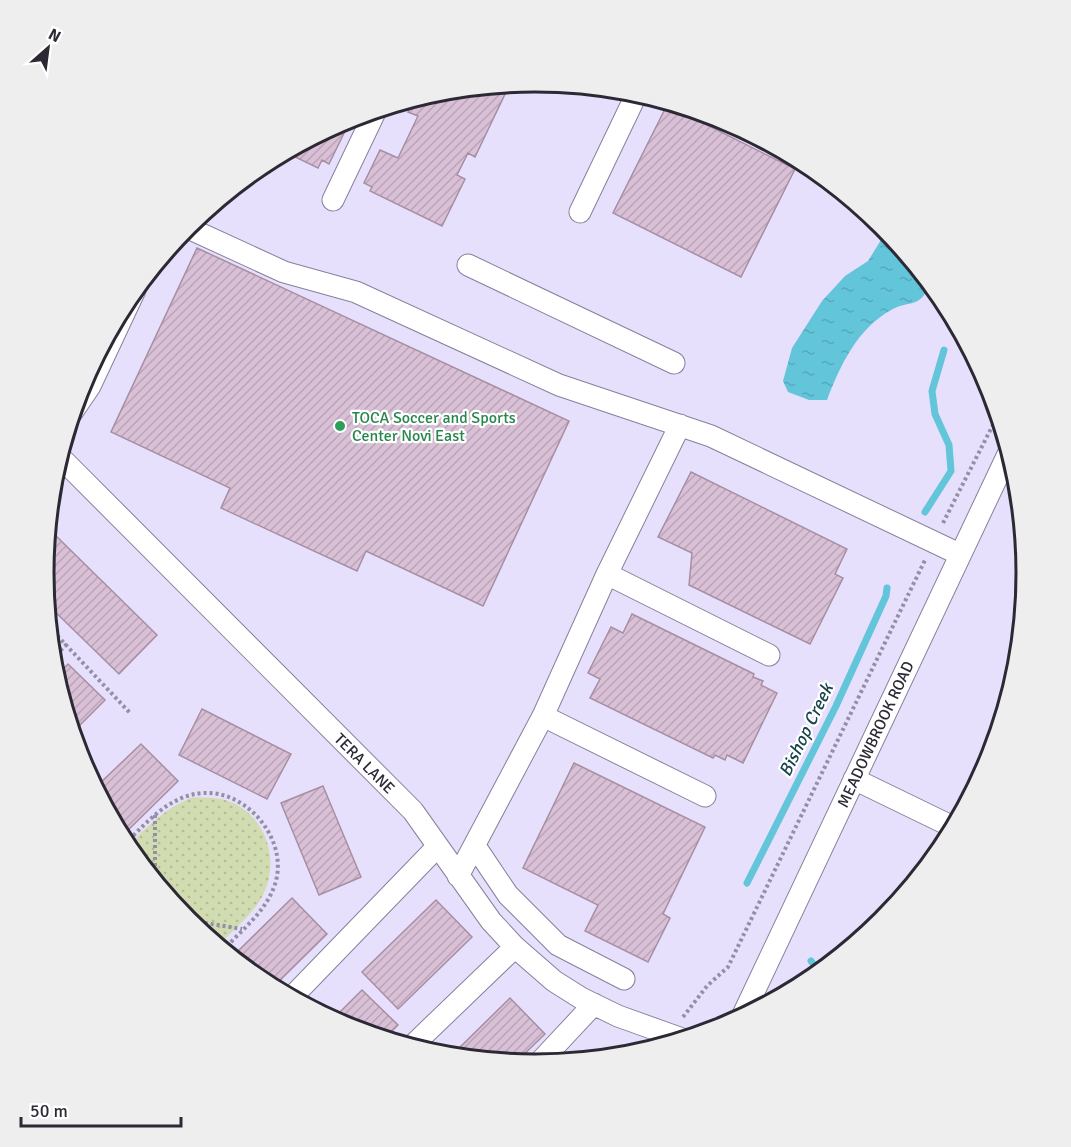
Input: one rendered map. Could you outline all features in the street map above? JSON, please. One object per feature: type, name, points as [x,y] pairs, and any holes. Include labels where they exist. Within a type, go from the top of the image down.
[{"type":"street","points":[[580,212],[633,102]]},
{"type":"street","points":[[333,200],[370,122]]},
{"type":"street","points":[[196,232],[284,272],[356,292],[559,385],[711,436],[959,554]]},
{"type":"street","points":[[468,265],[674,363]]},
{"type":"street","points":[[458,876],[543,716],[607,574],[680,425]]},
{"type":"street","name":"MEADOWBROOK ROAD","points":[[747,1005],[1004,462]]},
{"type":"street","name":"TERA LANE","points":[[67,464],[413,812],[491,921],[515,947],[554,981],[594,1004],[618,1016],[671,1035]]},
{"type":"street","points":[[607,574],[769,655]]},
{"type":"street","points":[[543,716],[705,796]]},
{"type":"street","points":[[854,779],[946,824]]},
{"type":"street","points":[[297,991],[438,846]]},
{"type":"street","points":[[475,846],[508,895],[558,945],[624,979]]},
{"type":"street","points":[[418,1041],[515,947]]},
{"type":"street","points":[[547,1055],[594,1004]]},
{"type":"path","points":[[682,1032],[695,999],[728,967],[993,425]]},
{"type":"path","points":[[58,635],[131,714]]},
{"type":"path","points":[[60,651],[67,644]]},
{"type":"path","points":[[132,837],[167,805],[203,793],[224,794],[245,806],[258,817],[278,853],[275,885],[266,904],[228,944]]},
{"type":"path","points":[[155,815],[155,868]]},
{"type":"path","points":[[204,923],[243,929]]},
{"type":"green space","points":[[193,797],[214,798],[240,807],[252,816],[267,842],[270,873],[266,888],[259,902],[224,940],[173,891],[134,840],[165,812]]},
{"type":"water","points":[[881,240],[898,256],[926,292],[918,301],[891,310],[868,327],[851,349],[827,400],[809,400],[788,392],[783,381],[792,348],[822,301],[845,276],[868,261]]},
{"type":"building","points":[[505,94],[475,157],[468,153],[457,175],[465,179],[442,226],[370,191],[372,187],[364,183],[380,150],[398,158],[418,116],[408,112],[411,108],[442,101]]},
{"type":"building","points":[[665,110],[701,122],[795,169],[741,277],[613,213]]},
{"type":"building","points":[[345,132],[329,164],[322,160],[318,168],[295,157]]},
{"type":"building","name":"TOCA Soccer and Sports Center Novi East","points":[[197,248],[569,421],[483,606],[366,551],[357,571],[221,508],[230,488],[111,432]]},
{"type":"building","points":[[691,472],[847,549],[835,574],[843,578],[810,644],[689,585],[692,553],[658,537]]},
{"type":"building","points":[[56,535],[157,635],[119,674],[56,612]]},
{"type":"building","points":[[632,614],[754,674],[753,677],[763,681],[761,685],[777,693],[743,763],[727,755],[725,760],[715,755],[713,758],[590,698],[600,679],[588,673],[611,627],[623,633]]},
{"type":"building","points":[[68,664],[105,700],[79,726],[70,698],[63,669]]},
{"type":"building","points":[[202,709],[291,754],[267,799],[179,755]]},
{"type":"building","points":[[141,744],[178,781],[128,830],[102,781]]},
{"type":"building","points":[[574,763],[705,827],[663,914],[670,918],[648,962],[585,931],[598,905],[523,868]]},
{"type":"building","points":[[323,786],[361,877],[319,895],[281,803]]},
{"type":"building","points":[[292,898],[327,934],[279,981],[238,952]]},
{"type":"building","points":[[436,900],[472,937],[398,1009],[362,972]]},
{"type":"building","points":[[362,990],[398,1025],[391,1032],[339,1013]]},
{"type":"building","points":[[510,998],[545,1034],[524,1055],[458,1049]]},
{"type":"waterway","name":"Bishop Creek","points":[[925,512],[951,471],[949,445],[935,414],[932,391],[944,350]]},
{"type":"waterway","name":"Bishop Creek","points":[[747,883],[836,706],[886,596],[887,588]]},
{"type":"waterway","name":"Bishop Creek","points":[[811,961],[814,966]]},
{"type":"place","name":"TOCA Soccer and Sports Center Novi East","points":[[340,426]]}]
